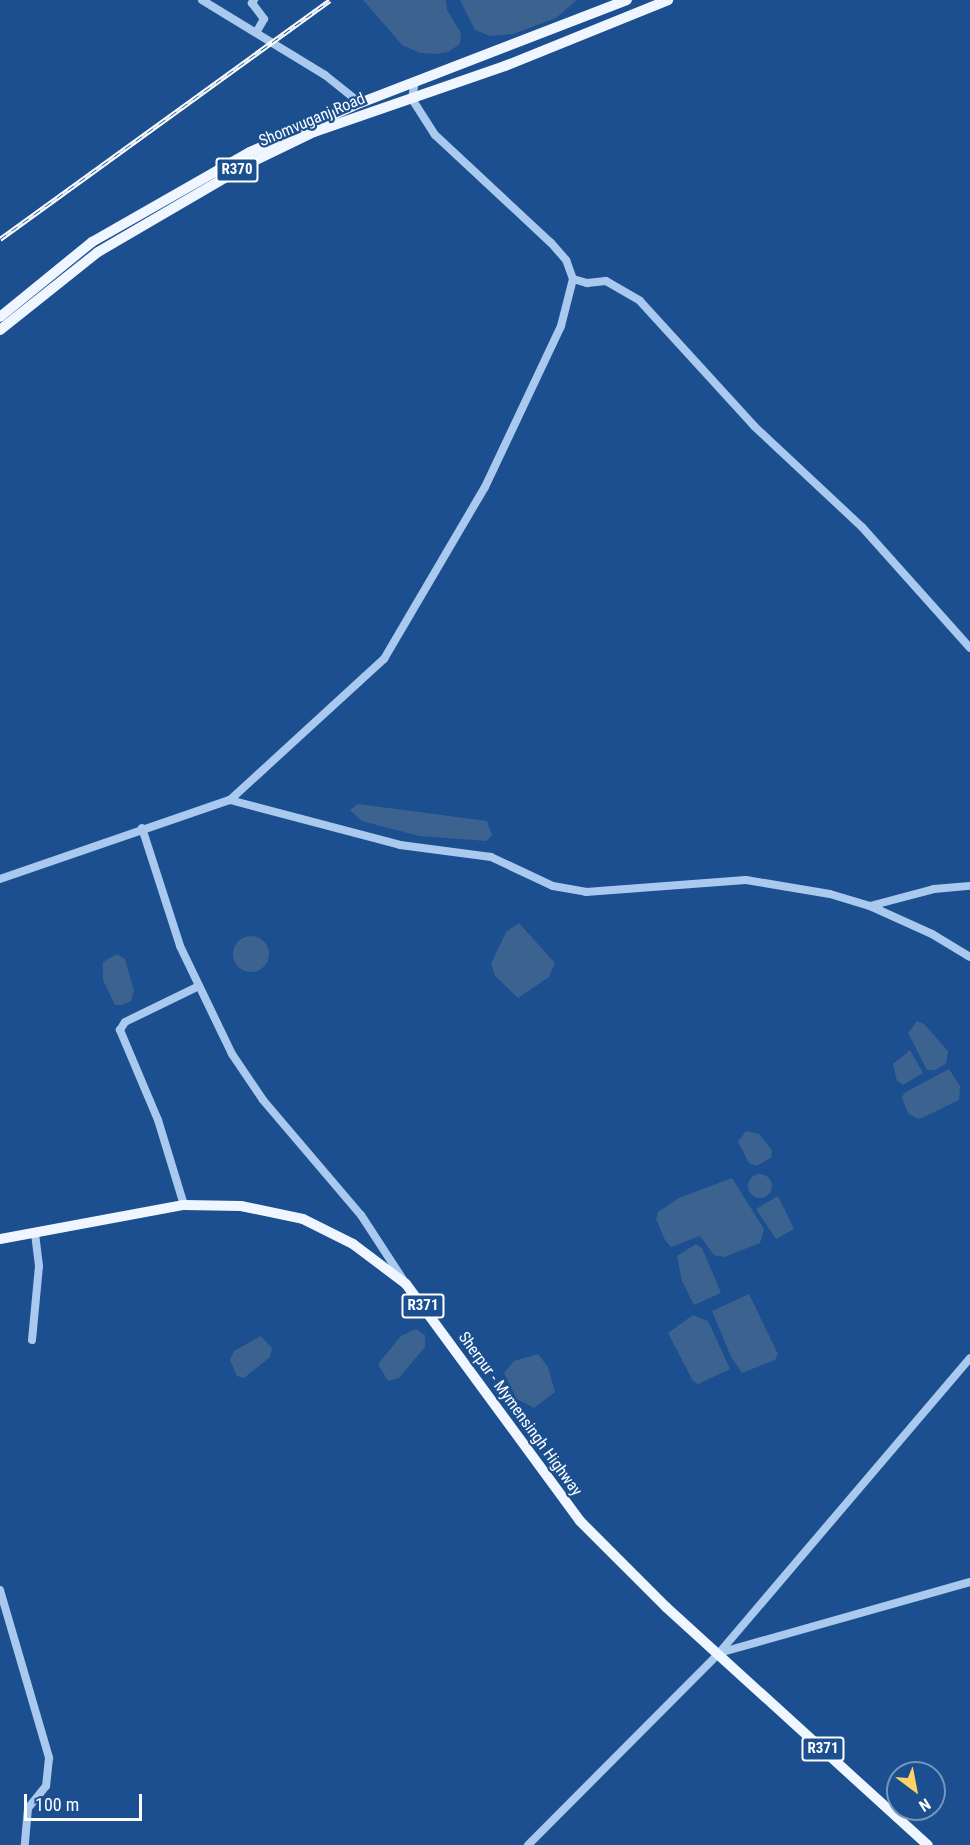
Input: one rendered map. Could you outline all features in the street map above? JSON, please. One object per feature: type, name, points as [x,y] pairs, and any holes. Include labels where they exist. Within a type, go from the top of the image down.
[{"type":"main road","name":"Shomvuganj Road","points":[[0,317],[63,261],[124,223],[250,152],[360,103],[414,86],[627,0]]},
{"type":"main road","name":"Shomvuganj Road","points":[[0,330],[71,270],[207,186],[314,132],[505,66],[668,0]]},
{"type":"main road","name":"Sherpur - Mymensingh Highway","points":[[0,1239],[184,1205],[241,1206],[303,1219],[353,1244],[406,1284],[580,1521],[666,1607],[719,1653]]},
{"type":"main road","name":"R371","points":[[719,1653],[928,1845]]},
{"type":"street","points":[[202,0],[257,31],[325,75],[360,103]]},
{"type":"street","points":[[254,0],[252,3],[264,19],[257,31]]},
{"type":"street","points":[[0,878],[230,800],[384,659],[508,441],[565,315],[573,279],[566,260],[551,243],[435,135],[412,99],[414,86]]},
{"type":"street","points":[[573,279],[613,283],[640,302],[754,426],[862,527],[970,648]]},
{"type":"street","points":[[230,800],[399,845],[491,856],[564,889],[586,892],[746,880],[830,894],[870,906],[932,934],[970,957]]},
{"type":"street","points":[[142,828],[180,946],[232,1054],[263,1100],[361,1215],[406,1284]]},
{"type":"street","points":[[870,906],[934,889],[970,886]]},
{"type":"street","points":[[184,1205],[158,1120],[120,1030],[125,1022],[199,986]]},
{"type":"street","points":[[32,1340],[39,1266],[35,1232]]},
{"type":"street","points":[[528,1845],[719,1653],[970,1358]]},
{"type":"street","points":[[719,1653],[970,1582]]},
{"type":"street","points":[[0,1590],[49,1758],[46,1786],[28,1808],[25,1845]]},
{"type":"water","points":[[363,0],[446,0],[447,10],[461,33],[460,44],[448,52],[436,54],[420,53],[402,45]]},
{"type":"water","points":[[460,0],[577,0],[556,18],[513,34],[490,36],[475,30]]},
{"type":"water","points":[[358,804],[487,821],[492,835],[486,841],[419,836],[362,821],[350,810]]},
{"type":"water","points":[[519,923],[555,963],[549,977],[518,998],[495,976],[491,964],[506,932]]},
{"type":"water","points":[[251,936],[264,941],[269,954],[264,967],[251,972],[238,967],[233,954],[238,941]]},
{"type":"water","points":[[117,954],[125,959],[134,991],[131,1001],[122,1005],[115,1005],[103,980],[103,962]]},
{"type":"water","points":[[917,1021],[924,1024],[948,1051],[946,1064],[935,1070],[927,1070],[908,1033]]},
{"type":"water","points":[[910,1050],[923,1073],[903,1085],[897,1081],[893,1064]]},
{"type":"water","points":[[949,1069],[960,1086],[959,1100],[918,1119],[908,1113],[902,1098],[904,1093]]},
{"type":"water","points":[[746,1131],[759,1134],[772,1150],[771,1158],[756,1166],[749,1163],[738,1142]]},
{"type":"water","points":[[760,1174],[769,1177],[772,1186],[769,1195],[760,1198],[751,1195],[748,1186],[751,1177]]},
{"type":"water","points":[[732,1178],[764,1229],[760,1243],[724,1257],[714,1255],[700,1236],[671,1247],[665,1240],[656,1219],[658,1212],[679,1198]]},
{"type":"water","points":[[778,1196],[794,1229],[776,1239],[756,1209]]},
{"type":"water","points":[[696,1244],[702,1248],[721,1293],[694,1305],[682,1281],[677,1256]]},
{"type":"water","points":[[749,1294],[778,1354],[775,1360],[742,1373],[731,1357],[712,1311]]},
{"type":"water","points":[[693,1315],[708,1321],[730,1369],[698,1384],[693,1381],[668,1333]]},
{"type":"water","points":[[416,1329],[425,1335],[425,1347],[399,1378],[388,1381],[378,1364],[401,1336]]},
{"type":"water","points":[[261,1336],[272,1348],[270,1357],[244,1378],[237,1376],[230,1360],[234,1351]]},
{"type":"water","points":[[538,1354],[548,1367],[555,1392],[534,1408],[517,1399],[504,1373],[514,1361]]},
{"type":"railway","points":[[0,239],[330,0]]}]
